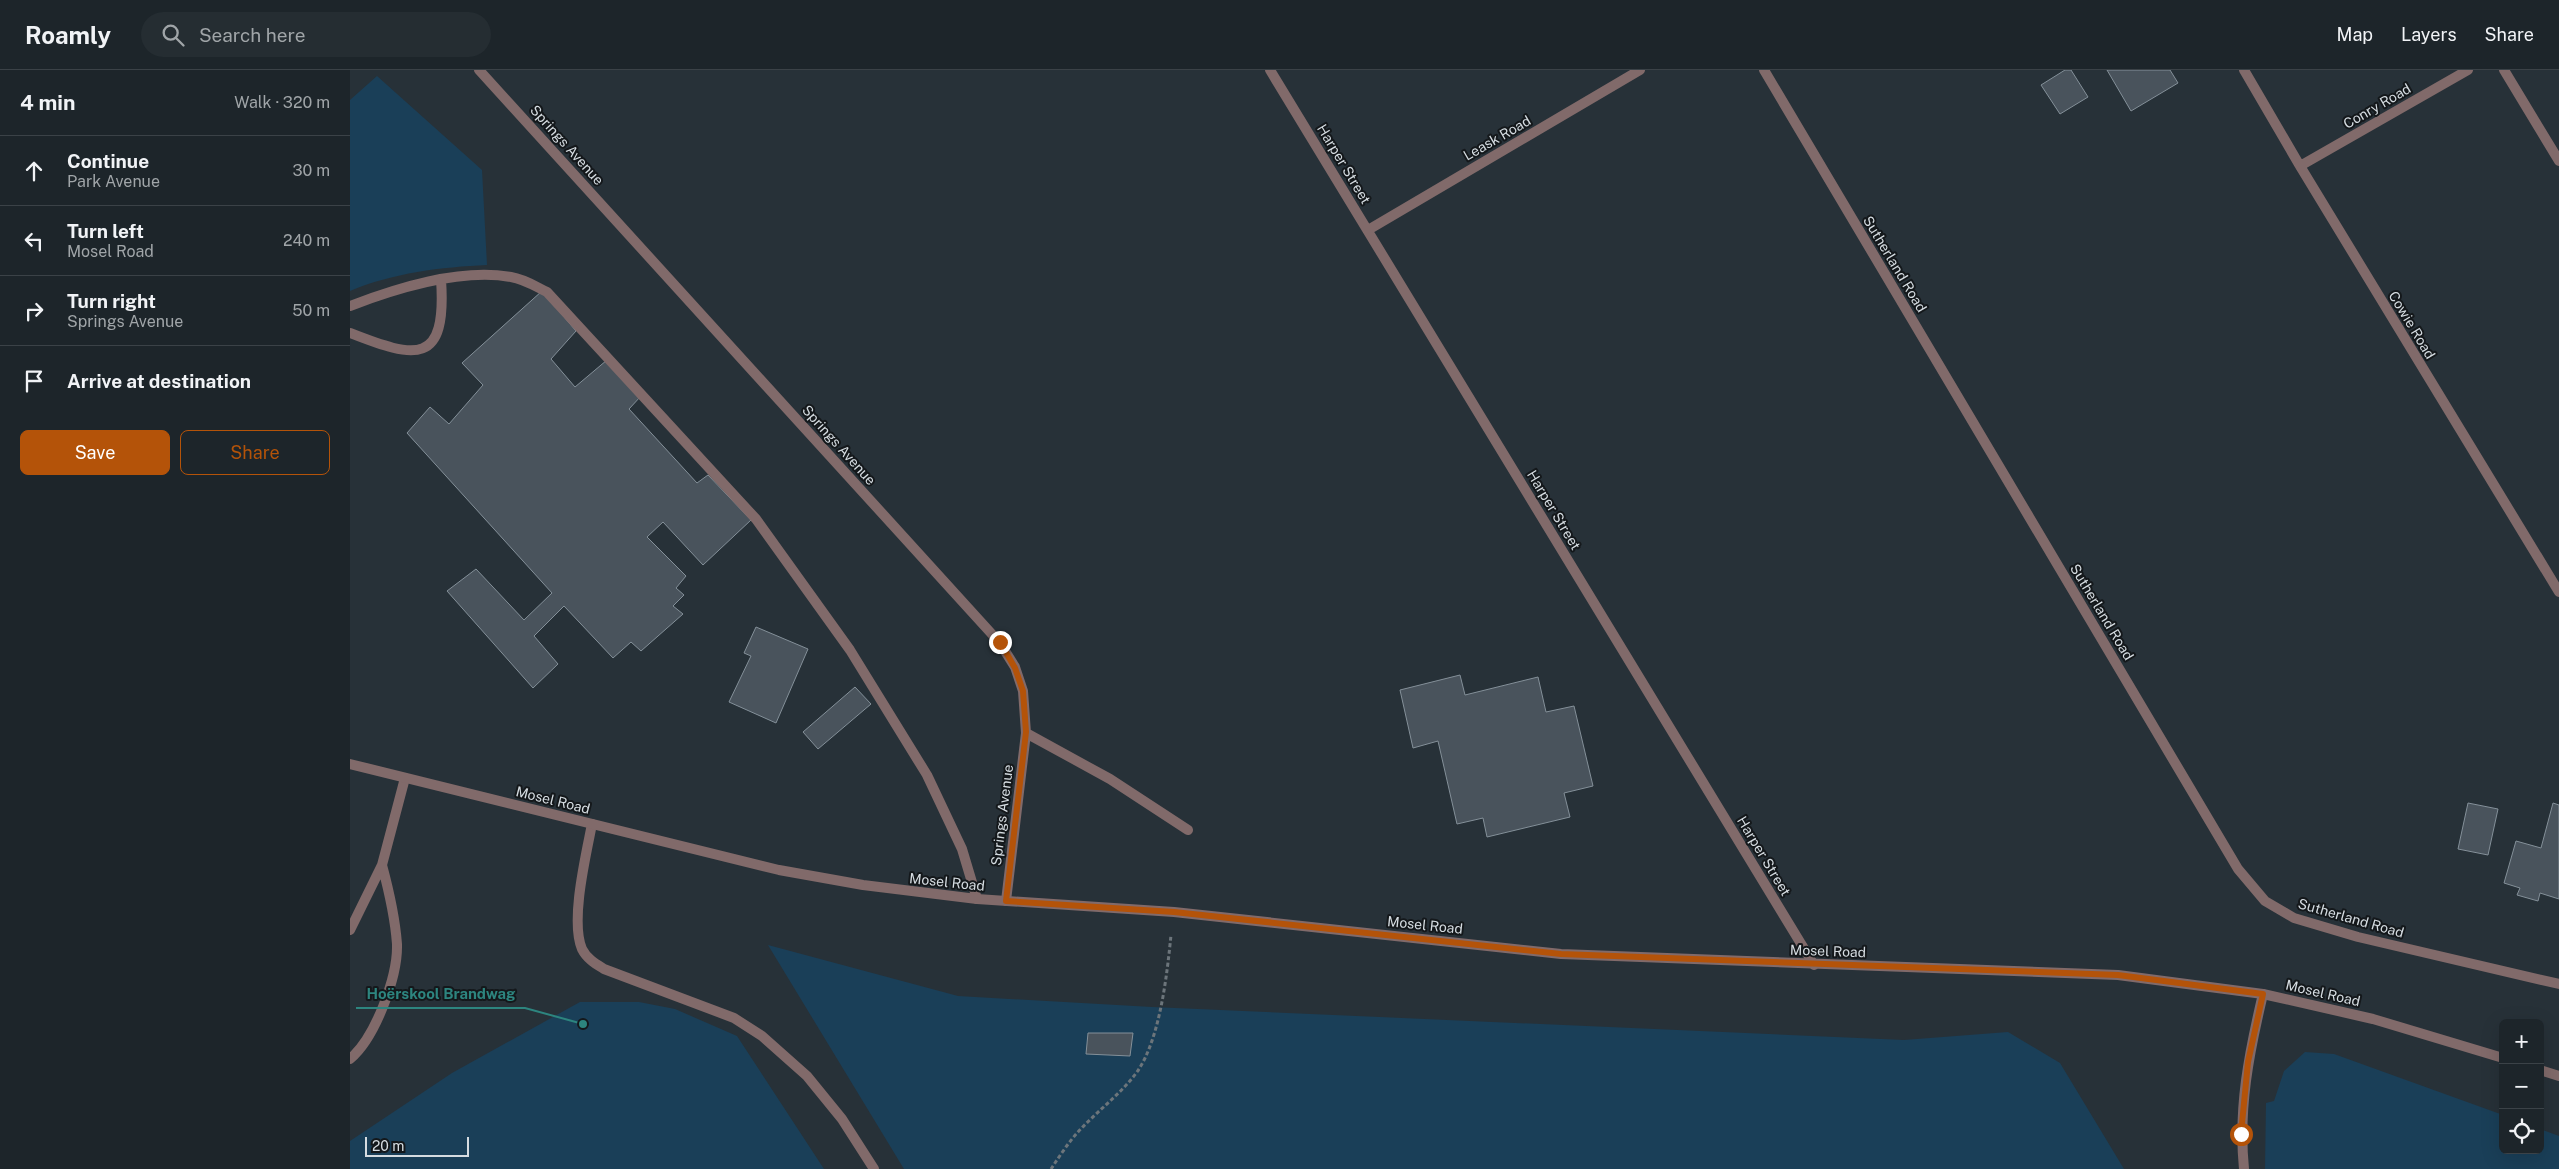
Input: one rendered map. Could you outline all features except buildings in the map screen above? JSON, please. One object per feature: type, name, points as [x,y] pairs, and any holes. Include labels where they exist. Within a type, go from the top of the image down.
[{"type":"street","name":"Springs Avenue","points":[[479,70],[1000,642],[1015,668],[1023,691],[1026,732],[1006,901]]},
{"type":"street","name":"Harper Street","points":[[1270,70],[1814,965]]},
{"type":"street","name":"Leask Road","points":[[1368,230],[1640,70]]},
{"type":"street","name":"Sutherland Road","points":[[1764,70],[2238,869],[2265,901],[2294,918],[2358,937],[2559,984]]},
{"type":"street","name":"Cowie Road","points":[[2244,70],[2300,166],[2559,592]]},
{"type":"street","name":"Conry Road","points":[[2300,166],[2468,70]]},
{"type":"street","points":[[2504,70],[2559,161]]},
{"type":"street","points":[[350,306],[386,292],[441,279],[479,275],[511,277],[528,282],[546,292],[756,519],[850,650],[928,775],[962,849],[977,899]]},
{"type":"street","points":[[350,333],[386,347],[420,351],[430,344],[437,335],[442,312],[441,279]]},
{"type":"street","points":[[1026,732],[1110,779],[1188,830]]},
{"type":"street","name":"Mosel Road","points":[[350,764],[779,870],[863,885],[977,899],[1174,912],[1561,954],[2118,975],[2263,994],[2373,1018],[2499,1057]]},
{"type":"street","points":[[350,930],[382,865],[405,778]]},
{"type":"street","points":[[592,824],[581,884],[577,933],[583,950],[591,961],[604,969],[734,1018],[762,1036],[807,1076],[842,1119],[874,1169]]},
{"type":"street","points":[[350,1059],[368,1039],[386,997],[397,947],[392,907],[382,865]]},
{"type":"street","points":[[2244,1169],[2241,1134],[2248,1062],[2263,994]]},
{"type":"street","points":[[2544,1071],[2559,1076]]},
{"type":"path","points":[[1051,1169],[1077,1132],[1118,1094],[1138,1070],[1148,1051],[1167,972],[1174,912]]},
{"type":"shaded area","points":[[377,76],[482,170],[487,265],[453,267],[400,275],[350,291],[350,100]]},
{"type":"shaded area","points":[[768,945],[958,996],[1152,1007],[1904,1040],[2008,1032],[2060,1063],[2124,1169],[904,1169]]},
{"type":"shaded area","points":[[580,1002],[639,1002],[675,1009],[737,1036],[824,1169],[350,1169],[350,1141],[452,1073]]},
{"type":"shaded area","points":[[2305,1052],[2334,1054],[2499,1114],[2499,1154],[2544,1154],[2544,1130],[2559,1136],[2559,1169],[2265,1169],[2266,1103],[2274,1101],[2284,1071]]},
{"type":"place","name":"Hoërskool Brandwag","points":[[583,1024]]},
{"type":"route","points":[[1000,642],[1015,668],[1023,691],[1026,732],[1006,901],[1174,912],[1561,954],[2118,975],[2263,994],[2248,1062],[2241,1134]]}]
